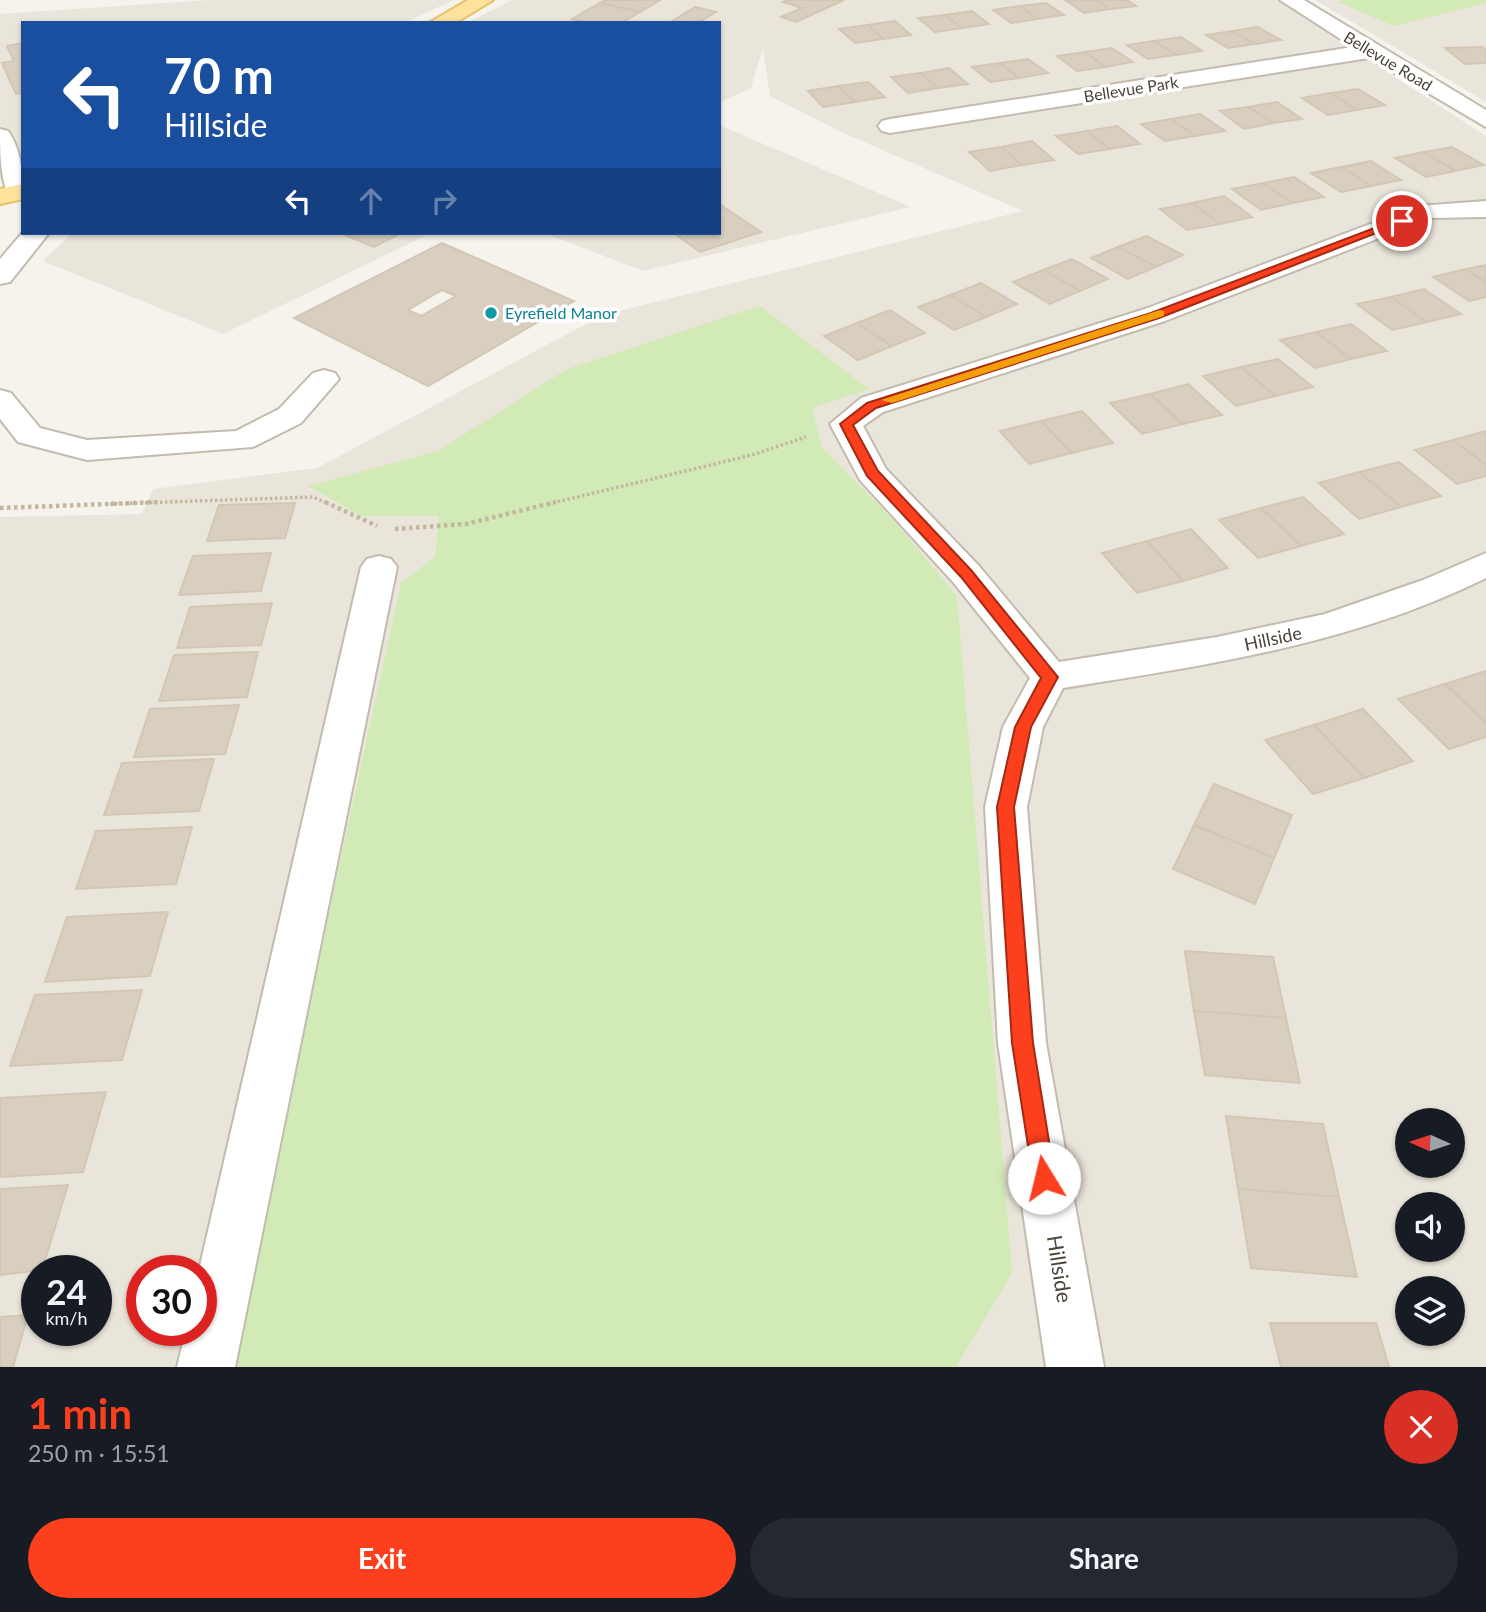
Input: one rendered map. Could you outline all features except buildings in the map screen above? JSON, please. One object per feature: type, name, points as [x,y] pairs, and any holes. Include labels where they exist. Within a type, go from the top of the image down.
[{"type":"main road","points":[[443,21],[483,0]]},
{"type":"street","name":"Bellevue Road","points":[[1290,0],[1486,120]]},
{"type":"street","name":"Bellevue Park","points":[[890,126],[1371,51]]},
{"type":"street","points":[[1459,104],[1486,99]]},
{"type":"street","points":[[0,136],[14,193]]},
{"type":"street","points":[[1050,677],[966,574],[872,473],[846,424],[872,405],[1155,315],[1427,211],[1486,209]]},
{"type":"street","points":[[0,276],[34,235]]},
{"type":"street","points":[[0,399],[30,435],[87,450],[242,440],[290,416],[324,379]]},
{"type":"street","name":"Hillside","points":[[1075,1367],[1023,1043],[1006,807],[1023,727],[1050,677],[1293,637],[1451,584],[1486,565]]},
{"type":"street","points":[[206,1367],[379,567]]},
{"type":"path","points":[[0,508],[313,497],[385,529],[466,524],[752,455],[846,424]]},
{"type":"shaded area","points":[[210,0],[454,0],[408,21],[21,21],[21,174],[0,179],[0,14]]},
{"type":"shaded area","points":[[512,0],[1276,0],[1486,136],[1486,1367],[0,1367],[0,517],[142,514],[153,489],[317,468],[603,315],[1023,211],[841,132],[770,96],[763,48],[751,88],[721,102],[721,21],[471,21]]},
{"type":"shaded area","points":[[1315,0],[1486,0],[1486,102],[1381,39]]},
{"type":"shaded area","points":[[721,126],[911,207],[643,271],[549,235],[721,235]]},
{"type":"shaded area","points":[[70,235],[427,235],[223,334],[43,261]]},
{"type":"green space","points":[[1486,0],[1486,3],[1394,26],[1338,2]]},
{"type":"green space","points":[[760,306],[869,389],[812,408],[822,447],[894,521],[957,596],[1012,1273],[956,1367],[230,1367],[401,583],[435,557],[439,516],[362,516],[308,486],[438,451],[567,369]]},
{"type":"slow traffic","points":[[887,400],[1160,313]]},
{"type":"place","name":"Eyrefield Manor","points":[[491,313]]},
{"type":"route","points":[[1044,1178],[1023,1043],[1006,807],[1023,727],[1050,677],[966,574],[872,473],[846,424],[872,405],[1155,315],[1402,221]]}]
